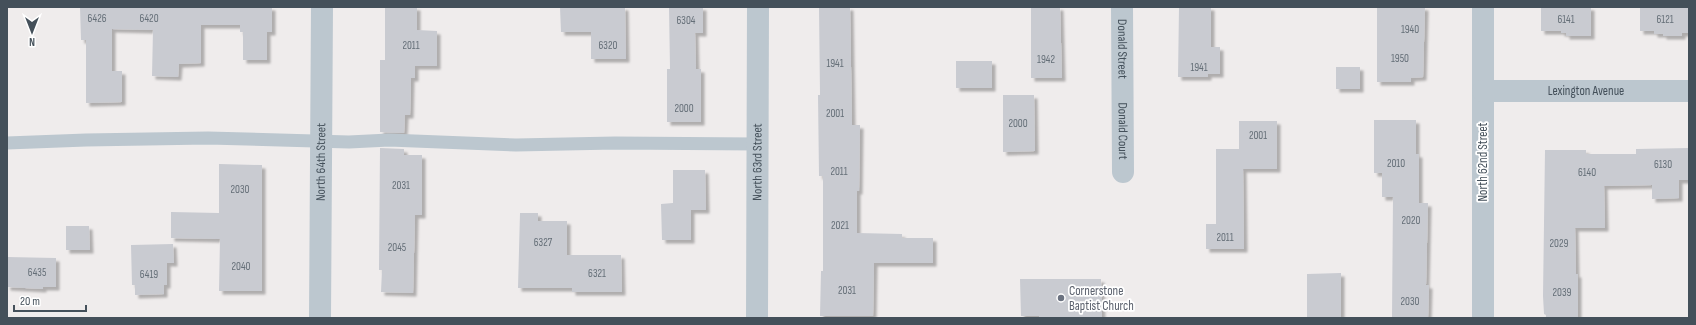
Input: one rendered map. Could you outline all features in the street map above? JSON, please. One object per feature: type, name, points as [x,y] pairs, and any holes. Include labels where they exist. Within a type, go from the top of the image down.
[{"type":"street","name":"North 64th Street","points":[[320,318],[322,7]]},
{"type":"street","name":"North 63rd Street","points":[[757,318],[758,7]]},
{"type":"street","name":"Donald Street","points":[[1122,7],[1123,91]]},
{"type":"street","name":"North 62nd Street","points":[[1483,7],[1483,318]]},
{"type":"street","name":"Donald Court","points":[[1123,91],[1123,172]]},
{"type":"street","name":"Lexington Avenue","points":[[1483,91],[1689,91]]},
{"type":"lane","points":[[7,143],[164,138],[349,142],[389,140],[516,145],[615,143],[757,144]]},
{"type":"building","points":[[80,7],[272,7],[272,32],[267,32],[267,60],[243,60],[243,32],[240,32],[240,25],[201,25],[201,63],[179,64],[178,77],[152,76],[153,30],[112,29],[112,71],[122,71],[122,102],[86,103],[86,40],[81,40]]},
{"type":"building","points":[[385,7],[417,7],[417,30],[437,31],[437,66],[415,66],[415,78],[411,78],[410,115],[405,115],[404,133],[380,132],[380,60],[385,60]]},
{"type":"building","points":[[560,7],[625,7],[626,59],[591,59],[591,32],[561,32]]},
{"type":"building","points":[[669,7],[703,7],[703,33],[695,33],[696,69],[701,69],[701,122],[667,122],[667,69],[670,69]]},
{"type":"building","points":[[819,7],[850,7],[852,125],[860,125],[857,233],[902,234],[902,238],[933,238],[933,263],[874,263],[873,316],[820,316],[821,271],[823,271],[823,176],[819,176]]},
{"type":"building","points":[[1031,7],[1060,7],[1062,78],[1031,78]]},
{"type":"building","points":[[1179,7],[1211,7],[1211,47],[1220,47],[1220,74],[1208,74],[1208,77],[1178,77]]},
{"type":"building","points":[[1377,7],[1425,7],[1423,77],[1411,78],[1411,82],[1377,82]]},
{"type":"building","points":[[1541,7],[1591,7],[1591,36],[1566,36],[1566,33],[1561,33],[1561,31],[1541,31]]},
{"type":"building","points":[[1640,7],[1689,7],[1689,33],[1682,33],[1682,36],[1663,36],[1663,34],[1654,34],[1654,31],[1640,31]]},
{"type":"building","points":[[956,61],[992,61],[992,88],[956,88]]},
{"type":"building","points":[[1336,67],[1360,67],[1360,89],[1336,89]]},
{"type":"building","points":[[1003,95],[1034,95],[1035,151],[1003,152]]},
{"type":"building","points":[[1374,120],[1416,120],[1416,154],[1419,154],[1419,203],[1428,203],[1426,285],[1429,285],[1428,318],[1392,318],[1393,197],[1382,197],[1382,173],[1374,173]]},
{"type":"building","points":[[1239,121],[1277,121],[1277,169],[1243,169],[1244,249],[1206,249],[1206,224],[1216,224],[1216,149],[1239,149]]},
{"type":"building","points":[[380,148],[404,149],[404,155],[422,155],[422,215],[415,215],[413,293],[381,292],[382,270],[379,270]]},
{"type":"building","points":[[1689,148],[1689,180],[1679,180],[1679,198],[1652,199],[1652,185],[1604,186],[1605,228],[1575,228],[1576,274],[1578,274],[1578,318],[1546,318],[1546,315],[1544,314],[1543,296],[1545,150],[1586,150],[1586,154],[1636,154],[1636,149]]},
{"type":"building","points":[[219,164],[262,165],[262,291],[219,291],[220,239],[171,238],[171,212],[219,213]]},
{"type":"building","points":[[673,170],[705,170],[706,210],[691,210],[691,240],[662,240],[661,204],[673,203]]},
{"type":"building","points":[[520,213],[538,213],[538,221],[567,221],[567,255],[621,255],[622,292],[572,292],[572,288],[518,288]]},
{"type":"building","points":[[66,226],[89,226],[90,250],[66,250]]},
{"type":"building","points":[[173,244],[174,263],[167,263],[167,285],[164,285],[164,294],[135,295],[135,285],[132,285],[131,245]]},
{"type":"building","points":[[7,257],[56,258],[56,287],[43,287],[43,289],[7,287]]},
{"type":"building","points":[[1341,273],[1341,318],[1307,318],[1307,274]]},
{"type":"building","name":"Cornerstone Baptist Church","points":[[1020,279],[1101,279],[1102,318],[1039,318],[1039,316],[1021,316]]},
{"type":"place","name":"Cornerstone Baptist Church","points":[[1061,298]]}]
